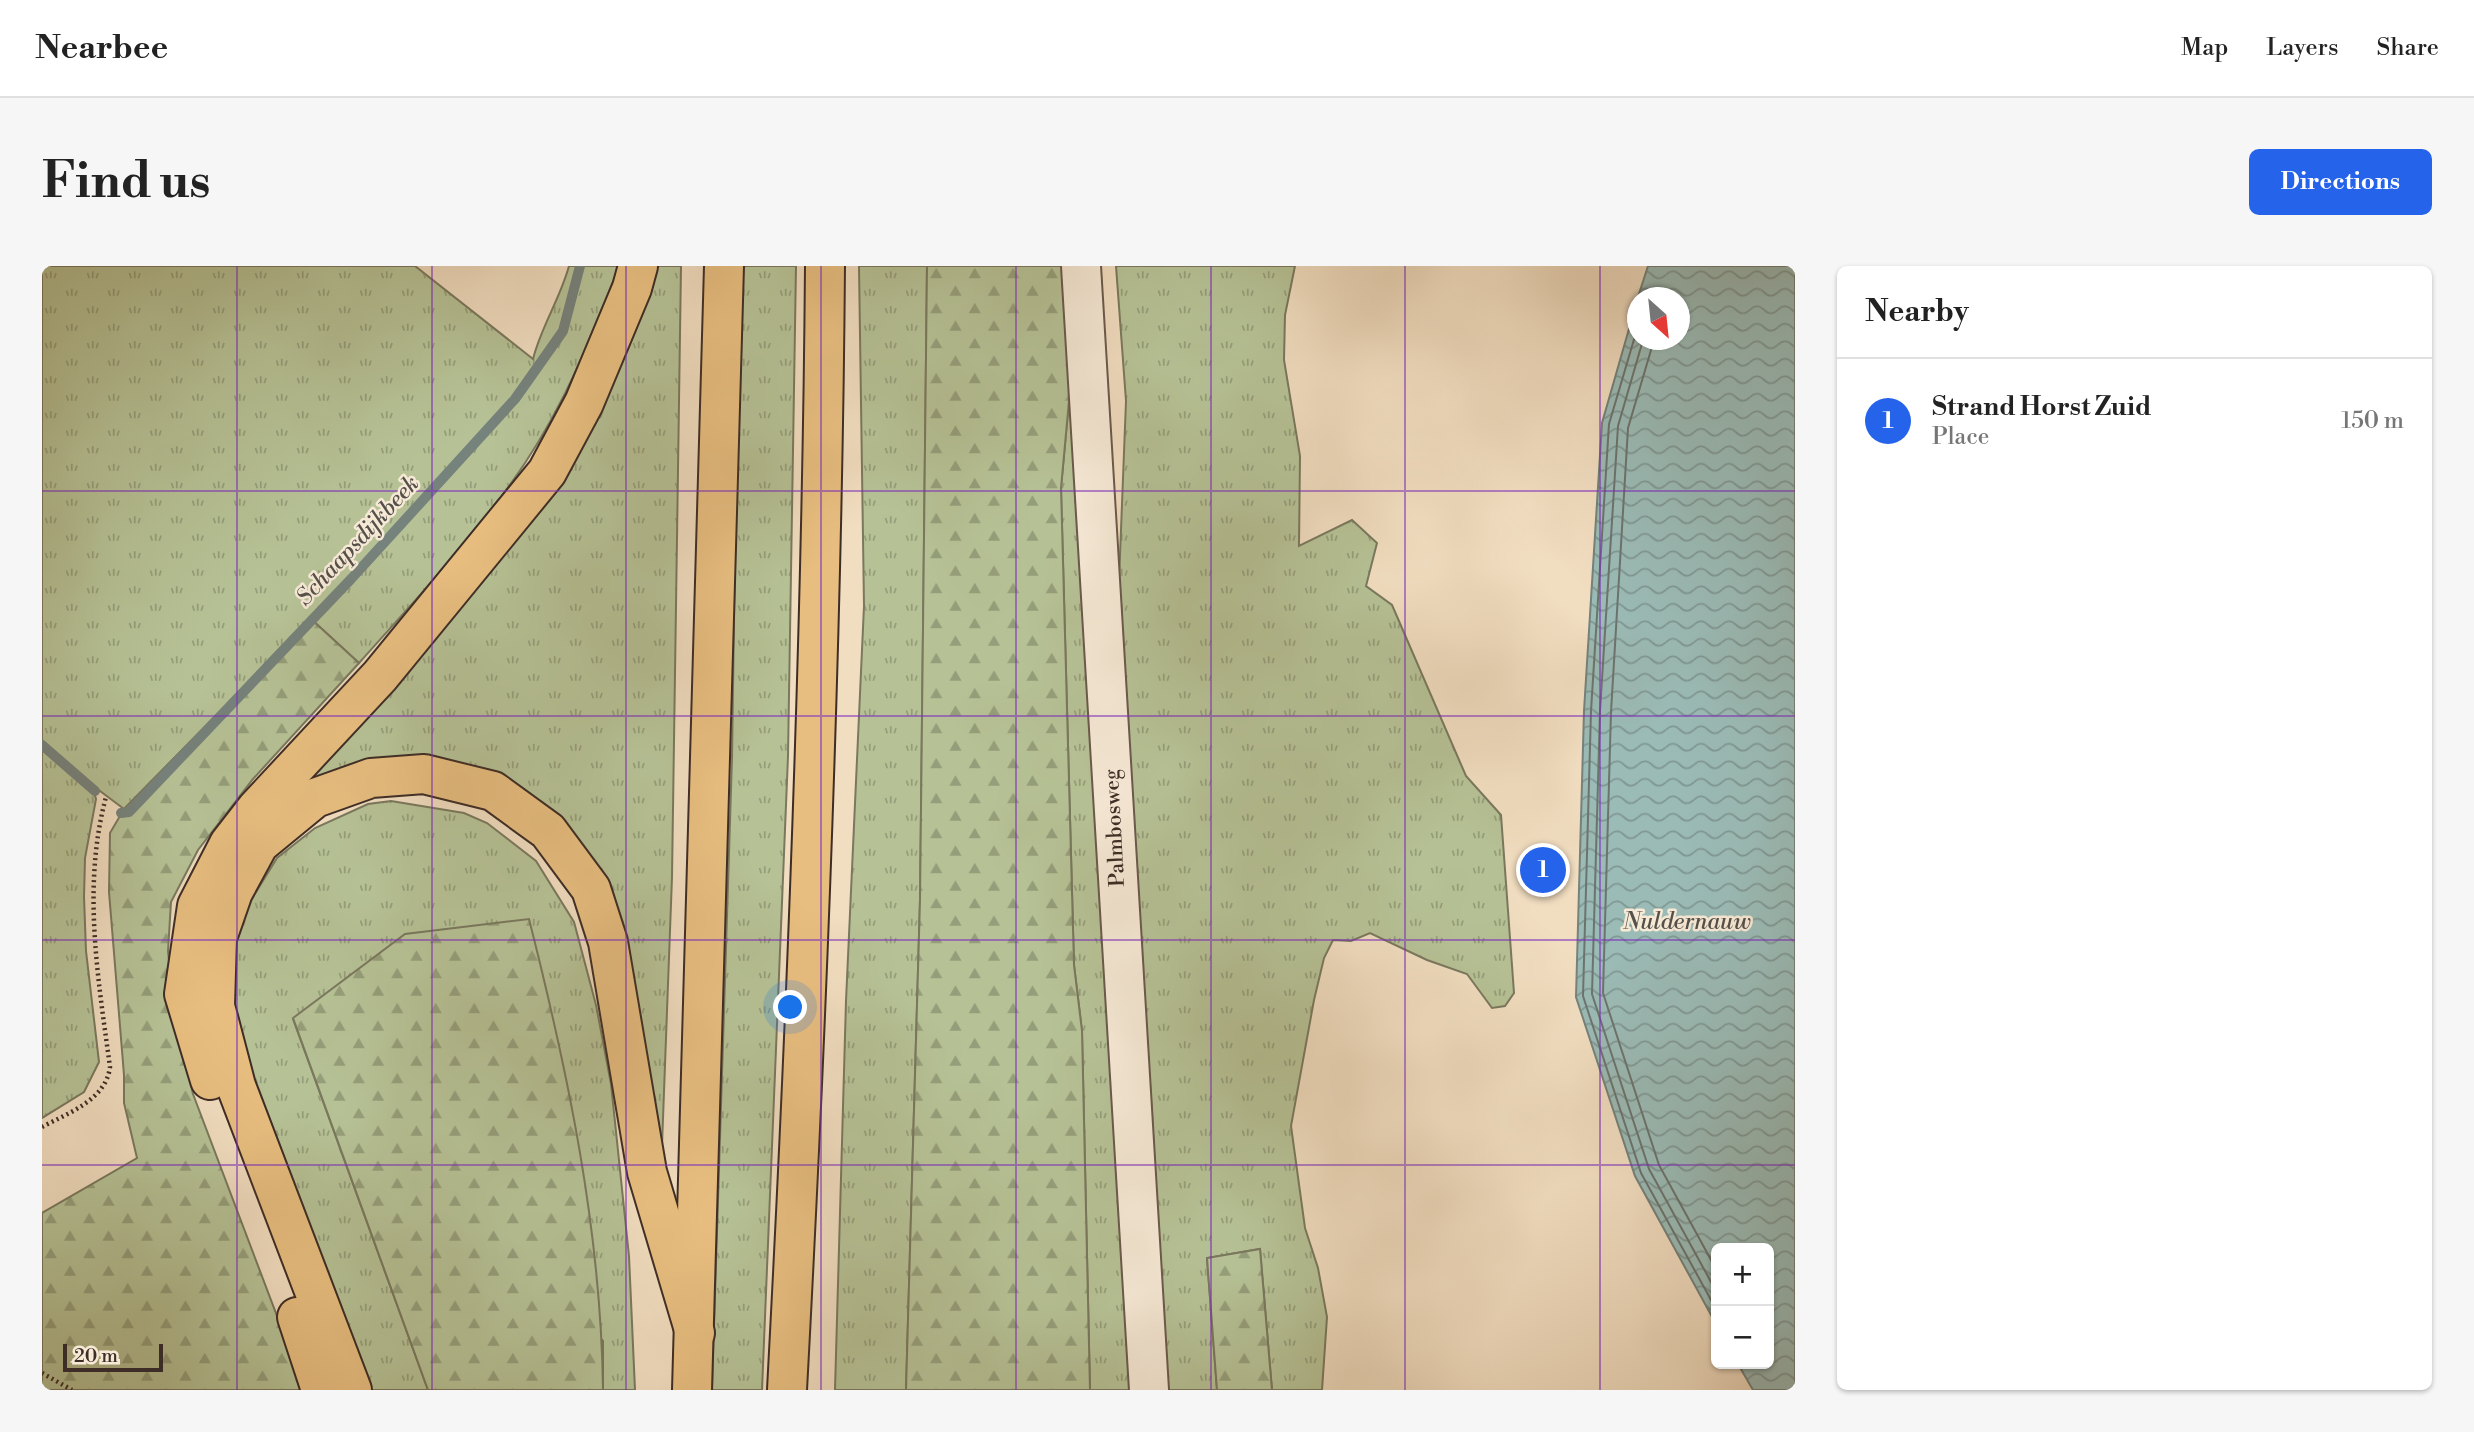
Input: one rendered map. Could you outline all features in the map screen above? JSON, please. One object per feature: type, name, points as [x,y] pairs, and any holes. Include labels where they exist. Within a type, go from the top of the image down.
[{"type":"highway","points":[[321,1390],[311,1353],[198,1047],[184,994],[197,906],[229,844],[257,808],[380,676],[547,471],[584,403],[632,288],[638,266]]},
{"type":"highway","points":[[692,1390],[724,266]]},
{"type":"highway","points":[[787,1390],[800,1137],[823,430],[825,266]]},
{"type":"highway","points":[[352,1390],[236,1086],[215,1006],[216,938],[233,892],[260,844],[315,798],[371,778],[424,774],[492,791],[548,831],[592,889],[608,942],[647,1172],[695,1333]]},
{"type":"street","name":"Palmbosweg","points":[[1081,266],[1149,1390]]},
{"type":"path","points":[[42,1127],[91,1100],[109,1078],[110,1067],[93,930],[97,827],[106,797]]},
{"type":"path","points":[[42,1373],[72,1390]]},
{"type":"green space","points":[[42,266],[415,266],[533,359],[569,266],[619,266],[578,367],[525,463],[467,541],[359,663],[311,619],[124,809],[92,785],[96,799],[85,858],[84,897],[86,951],[99,1062],[84,1092],[42,1118]]},
{"type":"green space","points":[[655,266],[681,266],[672,877],[660,1199],[619,934],[484,777],[284,799],[429,642]]},
{"type":"green space","points":[[739,266],[796,266],[788,756],[762,1390],[712,1390],[732,758]]},
{"type":"green space","points":[[859,266],[927,266],[920,900],[906,1390],[835,1390],[846,1001],[864,606]]},
{"type":"green space","points":[[927,266],[1064,266],[1071,379],[1061,488],[1074,965],[1082,1031],[1090,1390],[906,1390],[920,900]]},
{"type":"green space","points":[[1116,266],[1295,266],[1285,315],[1284,360],[1300,456],[1299,546],[1352,520],[1377,543],[1366,586],[1392,605],[1466,776],[1501,815],[1514,993],[1505,1006],[1492,1008],[1467,974],[1427,960],[1370,933],[1351,941],[1333,940],[1324,958],[1291,1126],[1305,1228],[1318,1268],[1327,1317],[1322,1390],[1272,1390],[1260,1249],[1207,1258],[1217,1390],[1166,1390],[1152,1113],[1118,607],[1126,401]]},
{"type":"green space","points":[[1071,379],[1133,1390],[1090,1390],[1082,1031],[1074,965],[1061,488]]},
{"type":"green space","points":[[311,619],[359,663],[253,779],[198,850],[171,902],[168,951],[174,1012],[193,1094],[305,1390],[42,1390],[42,1213],[137,1158],[124,1103],[109,892],[110,833],[124,809]]},
{"type":"green space","points":[[391,801],[464,813],[487,823],[536,861],[574,922],[596,1005],[611,1084],[629,1256],[635,1390],[603,1390],[603,1341],[293,1019],[428,1390],[363,1390],[244,1090],[228,974],[242,915],[277,858],[315,828],[368,804]]},
{"type":"green space","points":[[529,919],[557,1035],[580,1152],[596,1271],[603,1390],[428,1390],[293,1018],[405,934]]},
{"type":"green space","points":[[1260,1249],[1272,1390],[1217,1390],[1207,1258]]},
{"type":"water","name":"Nuldernauw","points":[[1648,266],[1795,266],[1795,1390],[1753,1390],[1741,1369],[1774,1369],[1774,1243],[1711,1243],[1711,1315],[1635,1176],[1576,997],[1584,711],[1602,423],[1627,336],[1627,350],[1690,350],[1690,287],[1641,287]]},
{"type":"waterway","name":"Schaapsdijkbeek","points":[[121,813],[129,812],[352,578],[515,399],[563,331],[580,266]]},
{"type":"waterway","name":"Schaapsdijkbeek","points":[[42,745],[95,791]]},
{"type":"place","name":"Strand Horst Zuid","points":[[1543,870]]}]
